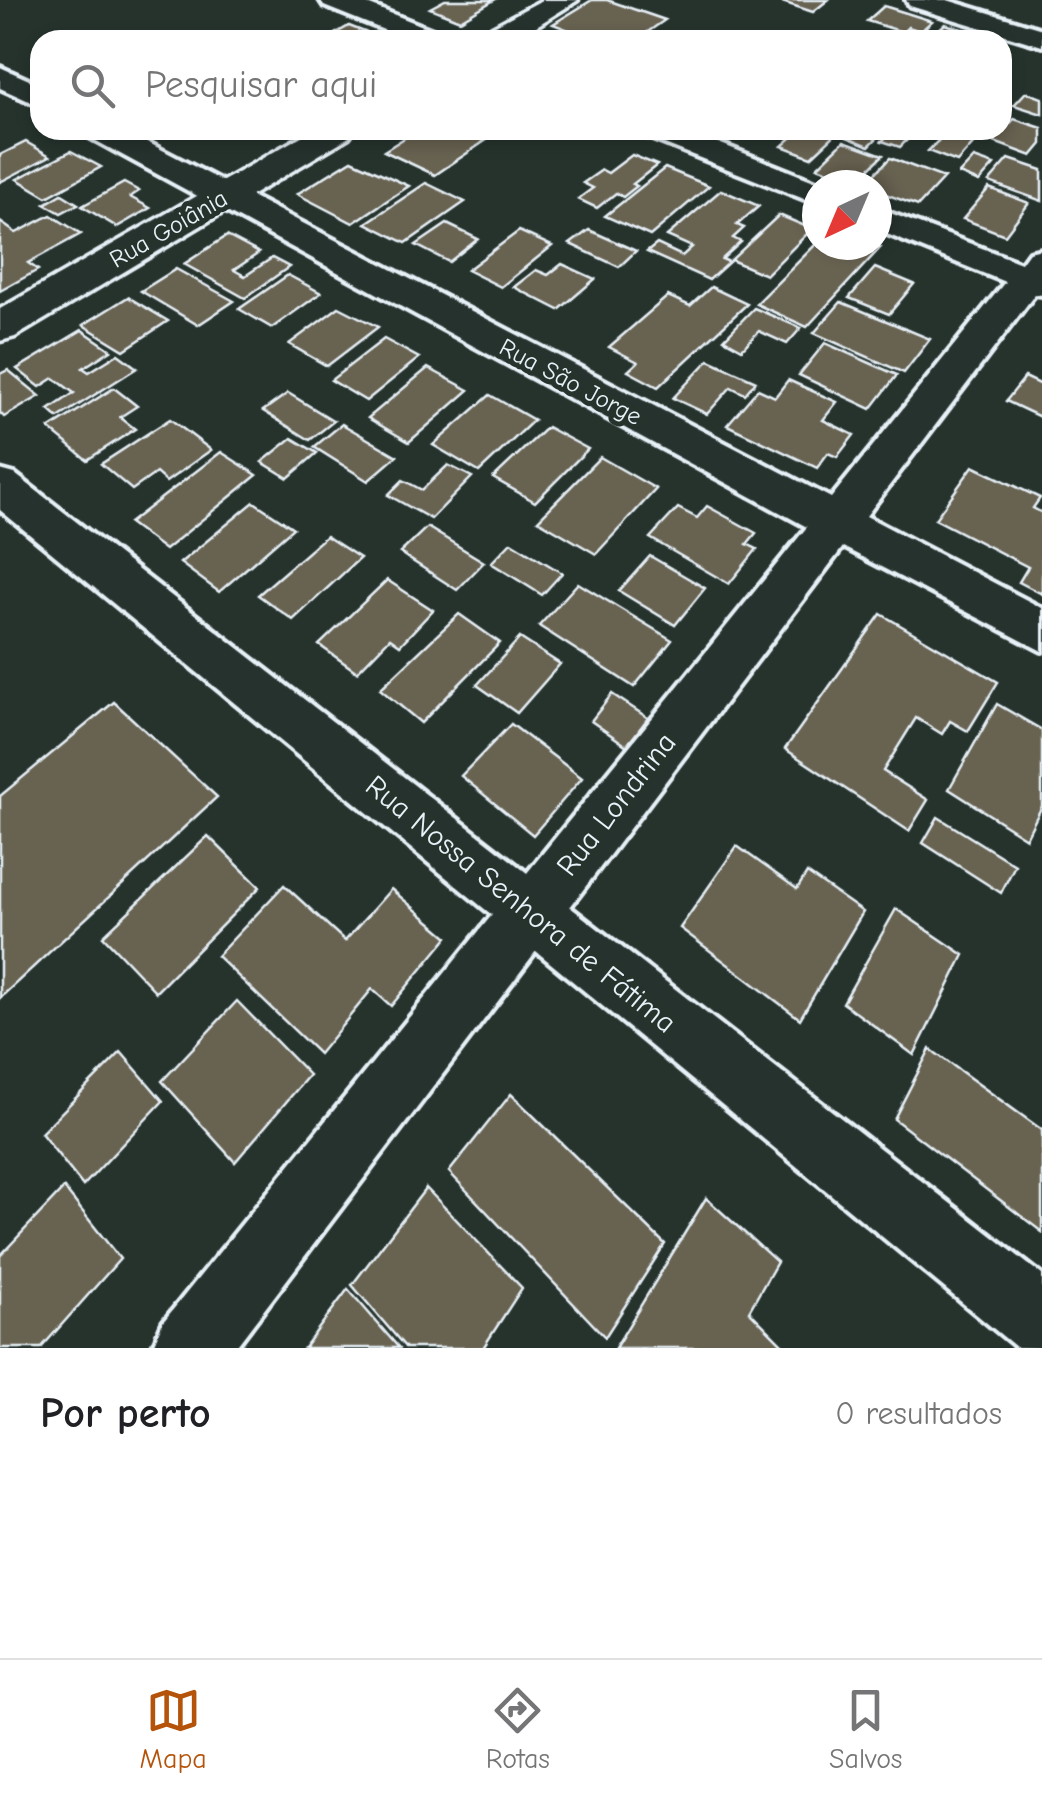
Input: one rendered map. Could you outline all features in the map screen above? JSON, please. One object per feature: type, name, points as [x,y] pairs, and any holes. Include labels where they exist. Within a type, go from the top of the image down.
[{"type":"street","points":[[333,0],[407,30]]},
{"type":"street","points":[[510,30],[563,0]]},
{"type":"street","points":[[919,0],[1042,38]]},
{"type":"street","points":[[0,76],[30,92]]},
{"type":"street","name":"Rua São Jorge","points":[[118,140],[1042,632]]},
{"type":"street","name":"Rua Goiânia","points":[[0,327],[320,140]]},
{"type":"street","points":[[683,140],[802,188]]},
{"type":"street","points":[[892,223],[1037,274]]},
{"type":"street","name":"Rua Londrina","points":[[189,1348],[836,521],[1037,274]]},
{"type":"street","name":"Rua Nossa Senhora de Fátima","points":[[0,486],[1042,1322]]},
{"type":"building","points":[[445,0],[494,0],[460,20],[430,8]]},
{"type":"building","points":[[592,0],[607,0],[665,20],[650,30],[569,30],[553,24]]},
{"type":"building","points":[[776,0],[828,0],[813,12]]},
{"type":"building","points":[[884,6],[932,21],[922,30],[896,30],[867,21]]},
{"type":"building","points":[[945,24],[965,30],[938,30]]},
{"type":"building","points":[[1026,92],[1042,98],[1042,114],[1014,105]]},
{"type":"building","points":[[1012,121],[1042,128],[1042,144],[1032,156],[994,142],[1012,140]]},
{"type":"building","points":[[401,140],[485,141],[435,175],[384,151]]},
{"type":"building","points":[[789,140],[829,140],[811,157],[782,146]]},
{"type":"building","points":[[883,140],[907,140],[900,147]]},
{"type":"building","points":[[939,140],[974,143],[957,162],[928,151]]},
{"type":"building","points":[[844,141],[883,155],[868,170],[817,167]]},
{"type":"building","points":[[26,142],[50,156],[0,182],[0,155]]},
{"type":"building","points":[[71,151],[101,167],[47,197],[17,179]]},
{"type":"building","points":[[632,155],[657,165],[633,184],[637,186],[623,197],[616,193],[597,208],[578,199],[593,188],[583,183],[602,170],[608,173]]},
{"type":"building","points":[[890,158],[944,178],[918,206],[892,196],[892,170],[878,170]]},
{"type":"building","points":[[974,158],[994,165],[979,182],[959,174]]},
{"type":"building","points":[[1009,159],[1042,170],[1042,201],[989,182]]},
{"type":"building","points":[[352,160],[409,186],[353,223],[297,194]]},
{"type":"building","points":[[665,168],[709,186],[650,236],[605,216]]},
{"type":"building","points":[[124,183],[139,191],[130,197],[150,208],[117,227],[82,206]]},
{"type":"building","points":[[426,183],[465,202],[406,243],[366,223]]},
{"type":"building","points":[[989,188],[1029,203],[1005,235],[963,219]]},
{"type":"building","points":[[721,190],[759,206],[737,225],[744,228],[733,238],[741,242],[722,259],[729,262],[709,280],[647,252],[657,244],[682,256],[692,247],[667,236]]},
{"type":"building","points":[[62,194],[78,204],[61,213],[45,204]]},
{"type":"building","points":[[51,215],[81,234],[28,263],[38,270],[0,291],[0,222],[16,233]]},
{"type":"building","points":[[779,215],[802,225],[802,239],[766,275],[731,260]]},
{"type":"building","points":[[447,224],[478,239],[449,262],[416,245]]},
{"type":"building","points":[[589,230],[636,251],[619,267],[570,244]]},
{"type":"building","points":[[519,231],[552,246],[501,287],[467,270]]},
{"type":"building","points":[[227,236],[259,253],[234,270],[245,276],[272,258],[289,267],[245,298],[184,264]]},
{"type":"building","points":[[802,258],[869,260],[807,327],[756,304]]},
{"type":"building","points":[[562,264],[595,279],[559,310],[514,287],[536,270],[548,275]]},
{"type":"building","points":[[875,268],[914,284],[889,314],[849,298]]},
{"type":"building","points":[[176,269],[234,301],[198,325],[141,291]]},
{"type":"building","points":[[288,275],[321,293],[272,328],[239,309]]},
{"type":"building","points":[[711,287],[747,304],[658,387],[628,371],[638,362],[609,347],[668,296],[690,306]]},
{"type":"building","points":[[128,297],[168,321],[124,350],[83,325]]},
{"type":"building","points":[[841,302],[930,339],[904,373],[814,333]]},
{"type":"building","points":[[339,307],[378,327],[327,366],[289,344]]},
{"type":"building","points":[[754,308],[801,328],[787,344],[759,331],[742,349],[724,339]]},
{"type":"building","points":[[82,330],[111,350],[83,368],[89,372],[118,354],[137,368],[58,418],[49,410],[74,393],[54,378],[40,387],[17,369]]},
{"type":"building","points":[[384,339],[419,358],[366,401],[331,380]]},
{"type":"building","points":[[825,343],[897,375],[871,409],[799,375]]},
{"type":"building","points":[[709,360],[756,381],[745,394],[731,387],[707,414],[673,398]]},
{"type":"building","points":[[428,368],[469,390],[409,442],[368,418]]},
{"type":"building","points":[[8,370],[40,396],[4,417],[0,413],[0,374]]},
{"type":"building","points":[[1025,377],[1042,385],[1042,418],[1006,401]]},
{"type":"building","points":[[788,380],[837,402],[823,420],[854,435],[837,457],[828,453],[817,468],[727,425],[758,389],[775,397]]},
{"type":"building","points":[[114,388],[137,406],[120,417],[135,429],[87,460],[49,429]]},
{"type":"building","points":[[288,393],[334,421],[310,440],[263,411]]},
{"type":"building","points":[[490,395],[534,420],[479,472],[433,445]]},
{"type":"building","points":[[170,419],[211,450],[166,482],[156,473],[132,490],[101,464]]},
{"type":"building","points":[[342,424],[397,456],[368,481],[314,447]]},
{"type":"building","points":[[547,427],[588,449],[535,502],[493,478]]},
{"type":"building","points":[[292,438],[317,453],[288,478],[262,462]]},
{"type":"building","points":[[221,452],[257,475],[165,550],[129,523]]},
{"type":"building","points":[[600,457],[656,489],[596,554],[538,520]]},
{"type":"building","points":[[448,465],[472,477],[431,519],[388,495],[403,480],[422,490]]},
{"type":"building","points":[[973,466],[1040,498],[1033,508],[1042,513],[1042,594],[1019,582],[1028,567],[935,519]]},
{"type":"building","points":[[254,502],[293,528],[219,592],[180,563]]},
{"type":"building","points":[[707,506],[756,533],[747,544],[757,549],[729,584],[650,538],[678,508],[697,518]]},
{"type":"building","points":[[427,527],[484,562],[457,590],[400,553]]},
{"type":"building","points":[[326,536],[360,558],[293,620],[258,595]]},
{"type":"building","points":[[511,542],[562,573],[542,595],[491,563]]},
{"type":"building","points":[[650,556],[705,588],[675,625],[619,591]]},
{"type":"building","points":[[387,580],[433,610],[400,645],[390,638],[357,672],[319,645]]},
{"type":"building","points":[[578,583],[672,640],[634,687],[539,626]]},
{"type":"building","points":[[459,614],[500,643],[421,723],[380,689]]},
{"type":"building","points":[[881,614],[998,682],[968,731],[950,721],[942,734],[916,718],[883,771],[928,800],[909,831],[785,749]]},
{"type":"building","points":[[520,638],[560,664],[517,713],[477,685]]},
{"type":"building","points":[[612,694],[648,718],[627,746],[591,721]]},
{"type":"building","points":[[114,702],[217,797],[0,998],[0,796]]},
{"type":"building","points":[[997,704],[1042,730],[1042,806],[1026,838],[949,789]]},
{"type":"building","points":[[511,724],[582,778],[533,835],[461,776]]},
{"type":"building","points":[[938,817],[1015,865],[1001,893],[923,843]]},
{"type":"building","points":[[208,836],[260,887],[156,992],[103,936]]},
{"type":"building","points":[[737,846],[797,889],[807,873],[863,912],[800,1019],[680,928]]},
{"type":"building","points":[[284,885],[345,941],[391,889],[448,937],[391,1006],[372,989],[319,1054],[217,956]]},
{"type":"building","points":[[896,909],[964,955],[914,1055],[843,1003]]},
{"type":"building","points":[[237,1001],[309,1075],[235,1162],[162,1081]]},
{"type":"building","points":[[930,1049],[1042,1130],[1042,1232],[894,1119]]},
{"type":"building","points":[[121,1052],[163,1101],[83,1186],[41,1133]]},
{"type":"building","points":[[511,1094],[665,1244],[605,1337],[449,1172]]},
{"type":"building","points":[[64,1188],[120,1259],[41,1348],[0,1348],[0,1256]]},
{"type":"building","points":[[426,1188],[522,1288],[483,1348],[406,1348],[352,1285]]},
{"type":"building","points":[[706,1198],[777,1262],[749,1311],[786,1348],[615,1348]]},
{"type":"building","points":[[348,1289],[399,1348],[304,1348]]}]
